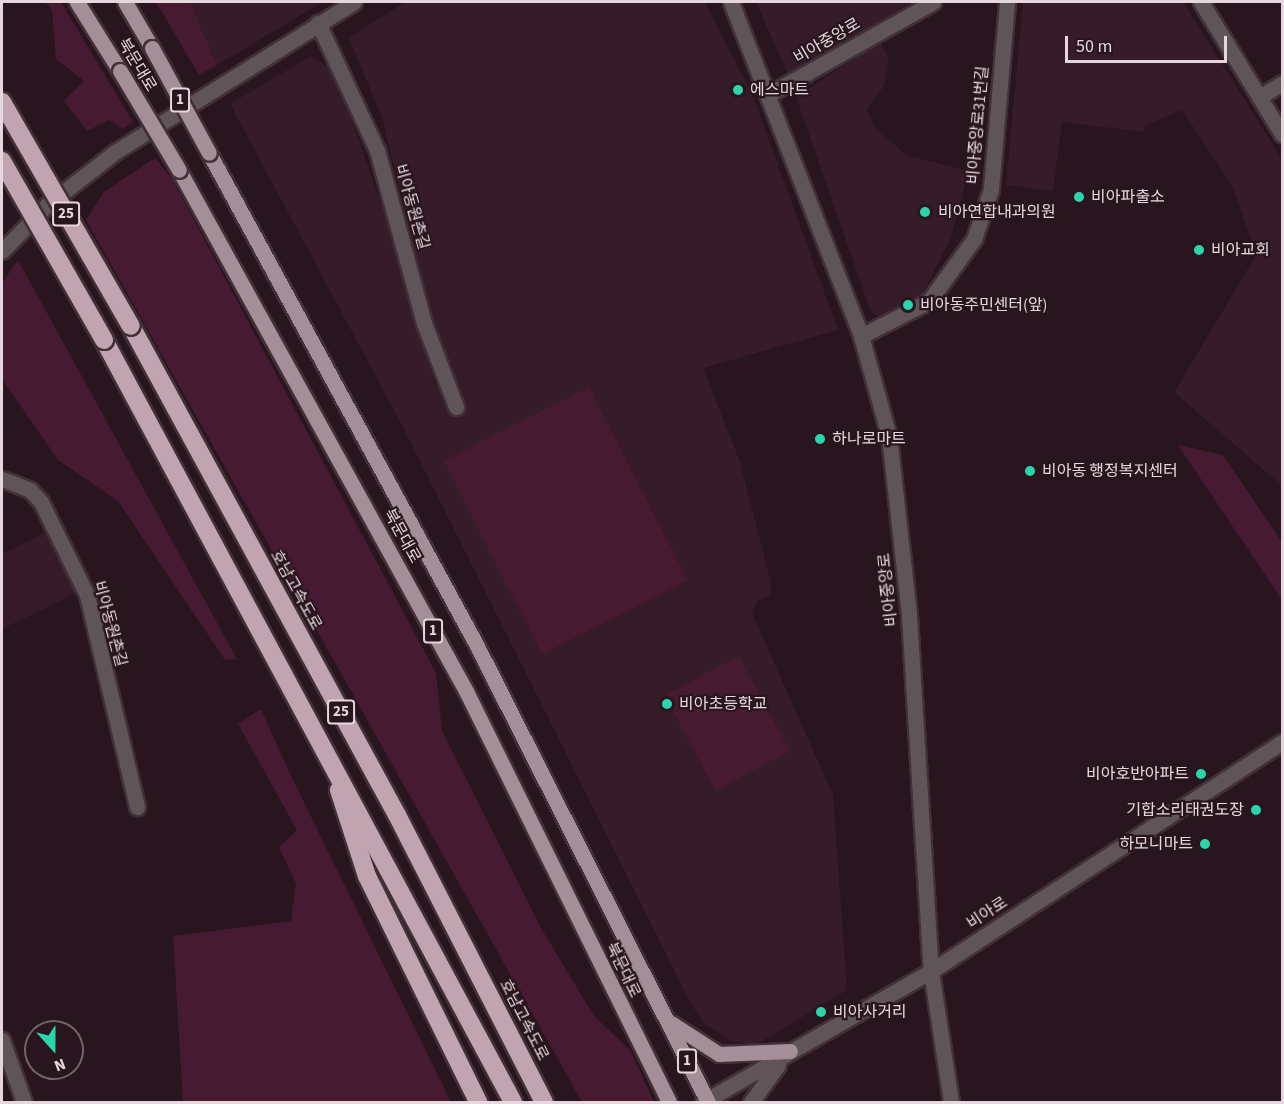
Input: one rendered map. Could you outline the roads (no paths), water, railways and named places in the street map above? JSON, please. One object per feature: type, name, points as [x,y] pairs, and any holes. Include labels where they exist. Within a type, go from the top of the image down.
[{"type":"highway","name":"호남고속도로","points":[[2,102],[130,326],[397,814],[544,1102]]},
{"type":"highway","name":"25","points":[[2,161],[104,339],[323,739],[513,1102]]},
{"type":"highway","points":[[323,739],[367,876],[478,1102]]},
{"type":"main road","name":"북문대로","points":[[77,2],[179,170],[466,692],[669,1102]]},
{"type":"main road","name":"북문대로","points":[[124,2],[152,48],[476,644],[706,1102]]},
{"type":"main road","points":[[666,1020],[719,1054],[790,1051]]},
{"type":"street","points":[[2,251],[47,205],[115,152],[318,22],[354,2]]},
{"type":"street","name":"비아중앙로","points":[[731,2],[771,93],[861,336],[889,436],[906,591],[931,971],[951,1102]]},
{"type":"street","name":"비아중앙로","points":[[771,93],[933,2]]},
{"type":"street","name":"비아중앙로31번길","points":[[861,336],[929,301],[974,239],[991,189],[1007,2]]},
{"type":"street","points":[[1201,2],[1282,134]]},
{"type":"street","name":"비아동원촌길","points":[[318,22],[377,150],[424,323],[456,407]]},
{"type":"street","points":[[1259,97],[1282,83]]},
{"type":"street","name":"비아동원촌길","points":[[2,479],[30,490],[41,502],[87,595],[137,807]]},
{"type":"street","name":"비아로","points":[[706,1102],[790,1051],[931,971],[1282,742]]},
{"type":"street","points":[[2,1040],[24,1102]]},
{"type":"street","points":[[751,1102],[790,1051]]},
{"type":"place","name":"에스마트","points":[[738,90]]},
{"type":"place","name":"비아파출소","points":[[1079,197]]},
{"type":"place","name":"비아연합내과의원","points":[[925,212]]},
{"type":"place","name":"비아교회","points":[[1199,250]]},
{"type":"place","name":"비아동주민센터(앞)","points":[[908,305]]},
{"type":"place","name":"하나로마트","points":[[820,439]]},
{"type":"place","name":"비아동 행정복지센터","points":[[1030,471]]},
{"type":"place","name":"비아초등학교","points":[[667,704]]},
{"type":"place","name":"비아호반아파트","points":[[1201,774]]},
{"type":"place","name":"기합소리태권도장","points":[[1256,810]]},
{"type":"place","name":"하모니마트","points":[[1205,844]]},
{"type":"place","name":"비아사거리","points":[[821,1012]]}]
